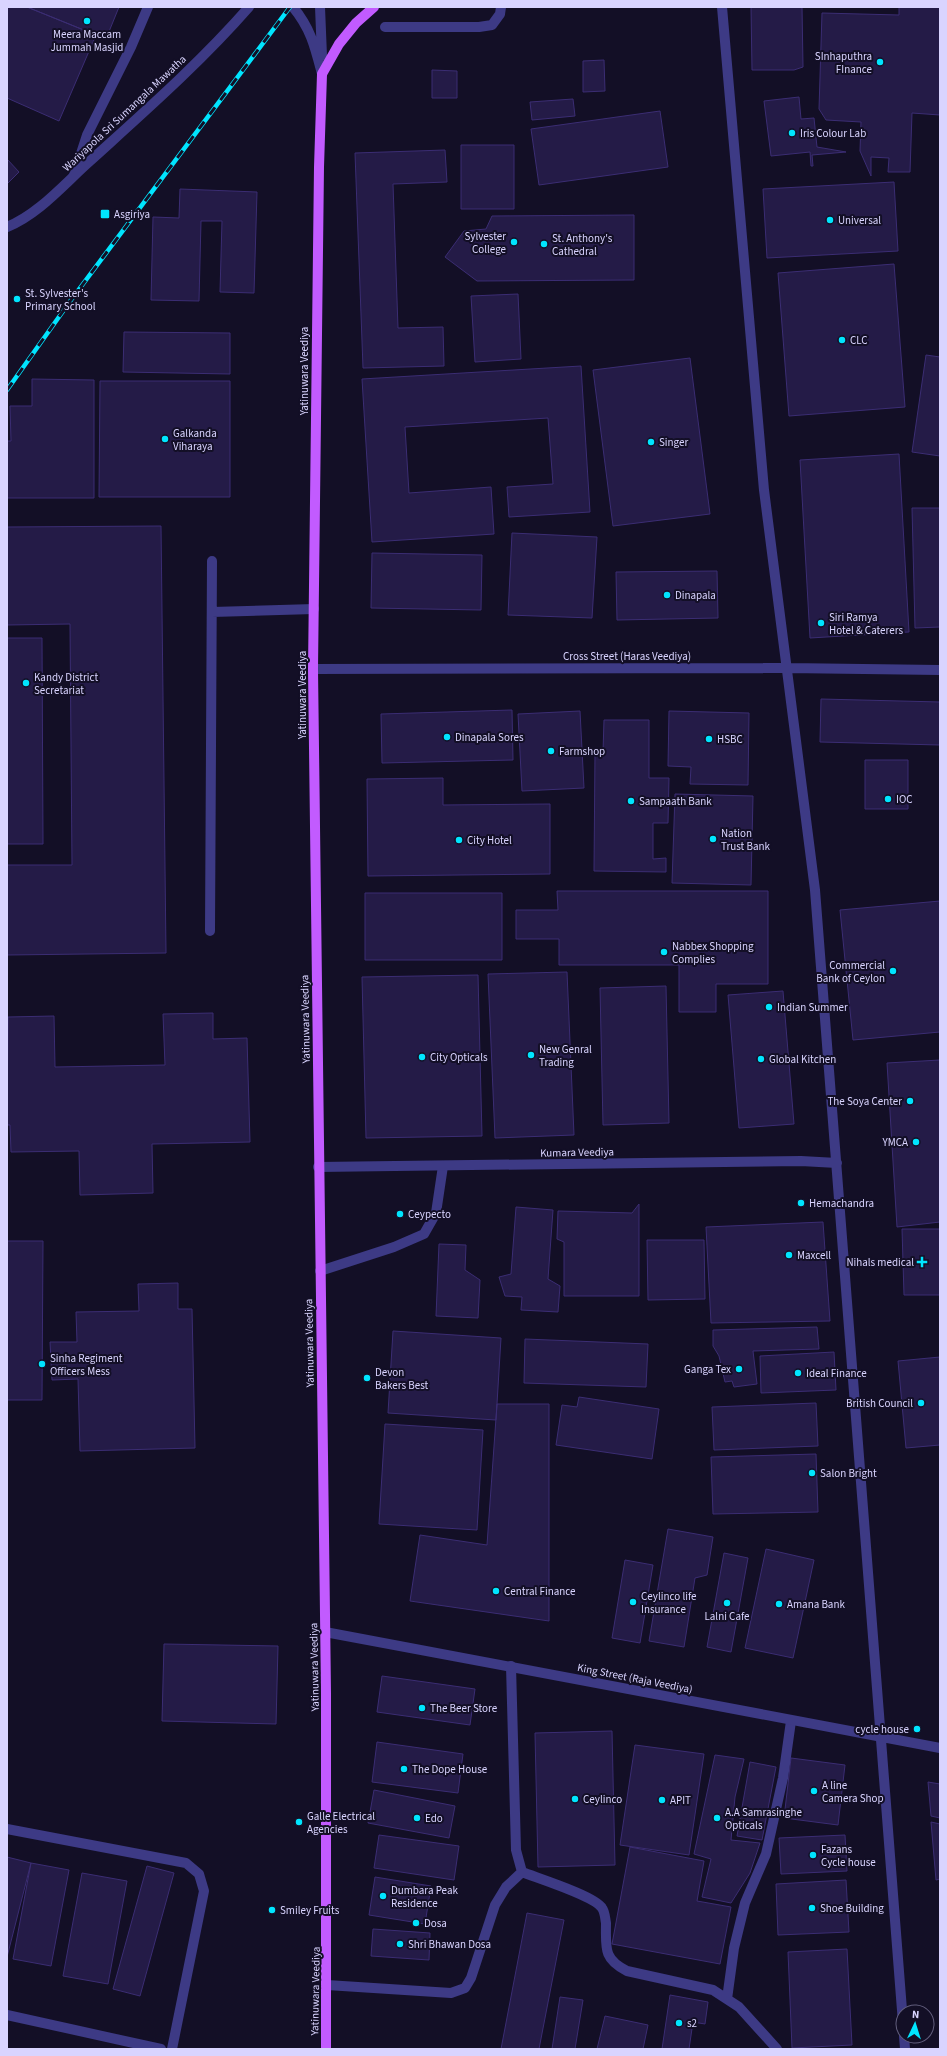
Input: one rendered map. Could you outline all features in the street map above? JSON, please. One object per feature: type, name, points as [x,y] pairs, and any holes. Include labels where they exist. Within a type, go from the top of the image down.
[{"type":"main road","name":"Yatinuwara Veediya","points":[[326,2049],[325,1632],[313,670],[317,447],[316,292],[322,74],[339,44],[356,23],[374,7]]},
{"type":"street","points":[[74,175],[87,135],[131,47],[148,7]]},
{"type":"street","name":"Wariyapola Sri Sumangala Mawatha","points":[[7,227],[21,222],[184,76],[249,7]]},
{"type":"street","points":[[240,18],[257,7]]},
{"type":"street","points":[[293,7],[305,22],[314,45],[322,74]]},
{"type":"street","points":[[320,7],[322,74]]},
{"type":"street","points":[[385,27],[479,27],[492,25],[500,14],[501,7]]},
{"type":"street","points":[[722,7],[764,490],[815,890],[902,2004]]},
{"type":"street","points":[[210,931],[212,561]]},
{"type":"street","points":[[212,612],[314,609]]},
{"type":"street","name":"Cross Street (Haras Veediya)","points":[[313,670],[787,668],[940,670]]},
{"type":"street","name":"Kumara Veediya","points":[[318,1167],[801,1161],[837,1163]]},
{"type":"street","points":[[320,1271],[394,1247],[424,1234],[436,1213],[443,1166]]},
{"type":"street","name":"King Street (Raja Veediya)","points":[[325,1632],[940,1748]]},
{"type":"street","points":[[511,1666],[516,1850],[522,1872]]},
{"type":"street","points":[[727,1999],[734,1948],[745,1903],[766,1854],[792,1721]]},
{"type":"street","points":[[7,1829],[186,1863],[199,1874],[204,1891],[172,2049]]},
{"type":"street","points":[[327,1985],[450,1993],[465,1988],[471,1978],[495,1905],[506,1886],[522,1872]]},
{"type":"street","points":[[522,1872],[592,1899],[602,1908],[605,1918],[606,1953],[614,1964],[627,1971],[713,1990],[739,2007],[777,2049]]},
{"type":"street","points":[[7,2015],[161,2049]]},
{"type":"building","points":[[7,7],[27,7],[96,35],[59,121],[7,98]]},
{"type":"building","name":"Meera Maccam Jummah Masjid","points":[[27,7],[119,7],[106,39]]},
{"type":"building","points":[[751,7],[802,7],[803,67],[794,70],[752,70]]},
{"type":"building","name":"SInhaputhra FInance","points":[[899,7],[940,7],[940,115],[912,113],[910,172],[888,172],[889,158],[871,157],[871,176],[860,151],[861,122],[826,120],[819,109],[822,13],[899,15]]},
{"type":"building","points":[[604,60],[605,91],[583,92],[583,61]]},
{"type":"building","points":[[432,70],[457,71],[457,98],[432,98]]},
{"type":"building","name":"Iris Colour Lab","points":[[799,97],[801,119],[814,118],[817,147],[846,152],[812,155],[813,166],[811,166],[810,152],[771,156],[764,101]]},
{"type":"building","points":[[573,99],[575,116],[532,120],[530,102]]},
{"type":"building","points":[[660,111],[668,167],[539,185],[531,129]]},
{"type":"building","points":[[461,145],[514,145],[514,209],[461,209]]},
{"type":"building","points":[[445,150],[447,182],[393,184],[398,328],[443,327],[444,366],[363,368],[355,153]]},
{"type":"building","points":[[7,159],[19,172],[7,184]]},
{"type":"building","name":"Universal","points":[[894,182],[898,251],[767,258],[763,189]]},
{"type":"building","points":[[180,189],[257,192],[254,293],[220,292],[222,221],[201,221],[199,301],[151,300],[153,217],[179,218]]},
{"type":"building","name":"St. Anthony's Cathedral","points":[[634,215],[634,280],[477,281],[445,257],[464,231],[486,229],[492,216]]},
{"type":"building","name":"CLC","points":[[894,264],[905,407],[789,416],[778,273]]},
{"type":"building","points":[[518,294],[521,359],[475,362],[471,296]]},
{"type":"building","points":[[124,332],[230,333],[230,374],[123,372]]},
{"type":"building","points":[[926,355],[940,357],[940,456],[912,452]]},
{"type":"building","name":"Singer","points":[[690,358],[710,514],[613,526],[593,370]]},
{"type":"building","points":[[581,366],[590,512],[509,517],[507,487],[553,484],[548,418],[405,427],[409,493],[491,487],[494,534],[372,542],[362,379]]},
{"type":"building","points":[[32,379],[94,380],[94,498],[7,498],[7,441],[11,441],[10,406],[32,406]]},
{"type":"building","name":"Galkanda Viharaya","points":[[100,381],[230,381],[230,497],[99,497]]},
{"type":"building","points":[[899,454],[909,632],[810,638],[800,460]]},
{"type":"building","points":[[912,508],[940,508],[940,627],[915,628]]},
{"type":"building","points":[[161,526],[166,953],[7,955],[7,865],[72,865],[70,624],[7,625],[7,527]]},
{"type":"building","points":[[512,533],[597,537],[592,618],[508,615]]},
{"type":"building","points":[[372,553],[482,555],[481,610],[371,608]]},
{"type":"building","name":"Dinapala","points":[[717,571],[718,618],[617,620],[616,572]]},
{"type":"building","points":[[7,638],[42,638],[43,844],[7,844]]},
{"type":"building","points":[[821,699],[940,702],[940,745],[820,742]]},
{"type":"building","name":"Dinapala Sores","points":[[512,710],[513,760],[382,763],[381,714]]},
{"type":"building","name":"Farmshop","points":[[580,711],[584,788],[522,791],[518,714]]},
{"type":"building","name":"HSBC","points":[[669,711],[749,713],[748,785],[690,784],[691,767],[668,766]]},
{"type":"building","name":"Sampaath Bank","points":[[604,720],[649,720],[649,778],[669,778],[668,823],[653,823],[653,859],[666,858],[666,872],[594,871],[595,752],[603,752]]},
{"type":"building","points":[[865,760],[908,760],[908,809],[865,809]]},
{"type":"building","name":"City Hotel","points":[[443,778],[443,805],[550,804],[550,874],[368,876],[367,779]]},
{"type":"building","name":"Nation Trust Bank","points":[[675,794],[753,796],[751,885],[672,883]]},
{"type":"building","name":"Nabbex Shopping Complies","points":[[557,891],[768,891],[768,984],[716,984],[716,1012],[679,1012],[679,965],[559,965],[559,939],[516,939],[516,910],[558,910]]},
{"type":"building","points":[[365,893],[502,893],[502,960],[365,960]]},
{"type":"building","name":"Commercial Bank of Ceylon","points":[[940,901],[940,1032],[853,1040],[840,910]]},
{"type":"building","name":"New Genral Trading","points":[[567,972],[574,1135],[495,1138],[488,974]]},
{"type":"building","name":"City Opticals","points":[[478,975],[482,1136],[366,1138],[362,977]]},
{"type":"building","points":[[666,986],[669,1123],[603,1125],[600,988]]},
{"type":"building","name":"Global Kitchen","points":[[783,991],[794,1124],[739,1128],[728,995]]},
{"type":"building","points":[[213,1013],[213,1039],[247,1038],[250,1142],[152,1144],[153,1193],[80,1195],[79,1151],[11,1152],[10,1125],[7,1125],[8,1017],[54,1016],[55,1067],[165,1065],[163,1014]]},
{"type":"building","name":"YMCA","points":[[940,1060],[940,1222],[897,1227],[887,1063]]},
{"type":"building","points":[[639,1204],[639,1296],[564,1296],[564,1242],[557,1239],[558,1211],[632,1213]]},
{"type":"building","points":[[516,1207],[553,1210],[548,1279],[560,1286],[558,1312],[521,1310],[522,1297],[505,1296],[499,1277],[511,1274]]},
{"type":"building","points":[[823,1222],[830,1321],[711,1323],[706,1227]]},
{"type":"building","name":"Nihals medical","points":[[902,1229],[940,1229],[940,1295],[904,1295]]},
{"type":"building","points":[[647,1240],[704,1240],[705,1299],[648,1300]]},
{"type":"building","points":[[7,1241],[43,1241],[42,1400],[7,1400]]},
{"type":"building","points":[[439,1244],[466,1245],[465,1270],[480,1280],[478,1318],[436,1316]]},
{"type":"building","points":[[178,1283],[178,1309],[192,1309],[195,1448],[80,1451],[78,1379],[52,1380],[50,1342],[77,1342],[76,1312],[139,1311],[138,1284]]},
{"type":"building","name":"Ganga Tex","points":[[817,1327],[819,1349],[753,1351],[757,1384],[734,1387],[732,1381],[725,1382],[719,1356],[713,1346],[713,1330]]},
{"type":"building","points":[[393,1331],[501,1338],[496,1420],[388,1413]]},
{"type":"building","points":[[525,1339],[648,1344],[646,1387],[524,1383]]},
{"type":"building","name":"Ideal Finance","points":[[834,1352],[836,1390],[761,1393],[760,1356]]},
{"type":"building","name":"British Council","points":[[940,1357],[940,1445],[906,1448],[898,1361]]},
{"type":"building","points":[[579,1397],[659,1409],[652,1459],[556,1445],[562,1405],[577,1407]]},
{"type":"building","points":[[816,1403],[818,1446],[714,1450],[712,1407]]},
{"type":"building","points":[[497,1404],[549,1404],[549,1621],[410,1601],[420,1535],[487,1545]]},
{"type":"building","points":[[385,1424],[483,1430],[477,1530],[379,1524]]},
{"type":"building","points":[[816,1454],[818,1512],[713,1514],[711,1457]]},
{"type":"building","points":[[668,1529],[713,1537],[707,1575],[695,1578],[684,1647],[649,1641]]},
{"type":"building","name":"Amana Bank","points":[[766,1549],[814,1560],[793,1658],[745,1648]]},
{"type":"building","name":"Lalni Cafe","points":[[724,1553],[748,1558],[731,1652],[707,1647]]},
{"type":"building","name":"Ceylinco life Insurance","points":[[625,1560],[653,1565],[640,1643],[612,1638]]},
{"type":"building","points":[[164,1644],[278,1646],[276,1724],[162,1721]]},
{"type":"building","points":[[382,1676],[475,1689],[470,1725],[377,1712]]},
{"type":"building","name":"Ceylinco","points":[[612,1731],[615,1865],[538,1867],[535,1733]]},
{"type":"building","points":[[377,1742],[463,1754],[458,1793],[372,1782]]},
{"type":"building","name":"APIT","points":[[635,1745],[704,1754],[689,1855],[620,1845]]},
{"type":"building","name":"A.A Samrasinghe Opticals","points":[[715,1755],[744,1759],[735,1797],[731,1840],[760,1843],[750,1873],[731,1903],[702,1897],[711,1859],[694,1854]]},
{"type":"building","name":"A line Camera Shop","points":[[791,1758],[845,1765],[838,1825],[784,1818]]},
{"type":"building","points":[[750,1762],[776,1767],[762,1840],[737,1836]]},
{"type":"building","points":[[928,1782],[940,1784],[940,1818],[931,1816]]},
{"type":"building","points":[[374,1790],[455,1806],[449,1838],[368,1823]]},
{"type":"building","points":[[931,1822],[940,1824],[940,1879],[936,1880]]},
{"type":"building","points":[[379,1835],[459,1846],[454,1880],[374,1868]]},
{"type":"building","name":"Fazans Cycle house","points":[[845,1835],[847,1871],[781,1874],[779,1838]]},
{"type":"building","points":[[630,1847],[704,1861],[697,1901],[731,1907],[720,1964],[612,1944]]},
{"type":"building","points":[[7,1857],[31,1863],[7,1957]]},
{"type":"building","points":[[31,1863],[69,1870],[51,1966],[13,1959]]},
{"type":"building","points":[[147,1866],[174,1873],[140,1996],[113,1989]]},
{"type":"building","points":[[82,1873],[127,1881],[108,1984],[63,1976]]},
{"type":"building","points":[[375,1877],[431,1886],[425,1924],[369,1915]]},
{"type":"building","name":"Shoe Building","points":[[846,1880],[849,1932],[778,1935],[776,1884]]},
{"type":"building","points":[[527,1913],[564,1920],[539,2049],[501,2049]]},
{"type":"building","points":[[373,1929],[430,1933],[429,1960],[371,1956]]},
{"type":"building","points":[[847,1949],[852,2045],[792,2048],[788,1952]]},
{"type":"building","name":"s2","points":[[670,1995],[708,2002],[705,2024],[693,2022],[689,2049],[662,2049]]},
{"type":"building","points":[[560,1997],[583,2000],[575,2049],[552,2049]]},
{"type":"building","points":[[605,2016],[648,2025],[643,2049],[597,2049]]},
{"type":"railway","points":[[7,390],[71,300],[290,7]]},
{"type":"place","name":"Meera Maccam Jummah Masjid","points":[[87,21]]},
{"type":"place","name":"SInhaputhra FInance","points":[[880,62]]},
{"type":"place","name":"Iris Colour Lab","points":[[792,133]]},
{"type":"place","name":"Asgiriya","points":[[105,214]]},
{"type":"place","name":"Universal","points":[[830,220]]},
{"type":"place","name":"Sylvester College","points":[[514,242]]},
{"type":"place","name":"St. Anthony's Cathedral","points":[[544,244]]},
{"type":"place","name":"St. Sylvester's Primary School","points":[[17,299]]},
{"type":"place","name":"CLC","points":[[842,340]]},
{"type":"place","name":"Galkanda Viharaya","points":[[165,439]]},
{"type":"place","name":"Singer","points":[[651,442]]},
{"type":"place","name":"Dinapala","points":[[667,595]]},
{"type":"place","name":"Siri Ramya Hotel & Caterers","points":[[821,623]]},
{"type":"place","name":"Kandy District Secretariat","points":[[26,683]]},
{"type":"place","name":"Dinapala Sores","points":[[447,737]]},
{"type":"place","name":"HSBC","points":[[709,739]]},
{"type":"place","name":"Farmshop","points":[[551,751]]},
{"type":"place","name":"IOC","points":[[888,799]]},
{"type":"place","name":"Sampaath Bank","points":[[631,801]]},
{"type":"place","name":"Nation Trust Bank","points":[[713,839]]},
{"type":"place","name":"City Hotel","points":[[459,840]]},
{"type":"place","name":"Nabbex Shopping Complies","points":[[664,952]]},
{"type":"place","name":"Commercial Bank of Ceylon","points":[[893,971]]},
{"type":"place","name":"Indian Summer","points":[[769,1007]]},
{"type":"place","name":"New Genral Trading","points":[[531,1055]]},
{"type":"place","name":"City Opticals","points":[[422,1057]]},
{"type":"place","name":"Global Kitchen","points":[[761,1059]]},
{"type":"place","name":"The Soya Center","points":[[910,1101]]},
{"type":"place","name":"YMCA","points":[[916,1142]]},
{"type":"place","name":"Hemachandra","points":[[801,1203]]},
{"type":"place","name":"Ceypecto","points":[[400,1214]]},
{"type":"place","name":"Maxcell","points":[[789,1255]]},
{"type":"place","name":"Nihals medical","points":[[922,1262]]},
{"type":"place","name":"Sinha Regiment Officers Mess","points":[[42,1364]]},
{"type":"place","name":"Ganga Tex","points":[[739,1369]]},
{"type":"place","name":"Ideal Finance","points":[[798,1373]]},
{"type":"place","name":"Devon Bakers Best","points":[[367,1378]]},
{"type":"place","name":"British Council","points":[[921,1403]]},
{"type":"place","name":"Salon Bright","points":[[812,1473]]},
{"type":"place","name":"Central Finance","points":[[496,1591]]},
{"type":"place","name":"Ceylinco life Insurance","points":[[633,1602]]},
{"type":"place","name":"Lalni Cafe","points":[[727,1603]]},
{"type":"place","name":"Amana Bank","points":[[779,1604]]},
{"type":"place","name":"The Beer Store","points":[[422,1708]]},
{"type":"place","name":"cycle house","points":[[917,1729]]},
{"type":"place","name":"The Dope House","points":[[404,1769]]},
{"type":"place","name":"A line Camera Shop","points":[[814,1791]]},
{"type":"place","name":"Ceylinco","points":[[575,1799]]},
{"type":"place","name":"APIT","points":[[662,1800]]},
{"type":"place","name":"Edo","points":[[417,1818]]},
{"type":"place","name":"A.A Samrasinghe Opticals","points":[[717,1818]]},
{"type":"place","name":"Galle Electrical Agencies","points":[[299,1822]]},
{"type":"place","name":"Fazans Cycle house","points":[[813,1855]]},
{"type":"place","name":"Dumbara Peak Residence","points":[[383,1896]]},
{"type":"place","name":"Shoe Building","points":[[812,1908]]},
{"type":"place","name":"Smiley Fruits","points":[[272,1910]]},
{"type":"place","name":"Dosa","points":[[416,1923]]},
{"type":"place","name":"Shri Bhawan Dosa","points":[[400,1944]]},
{"type":"place","name":"s2","points":[[679,2023]]}]
